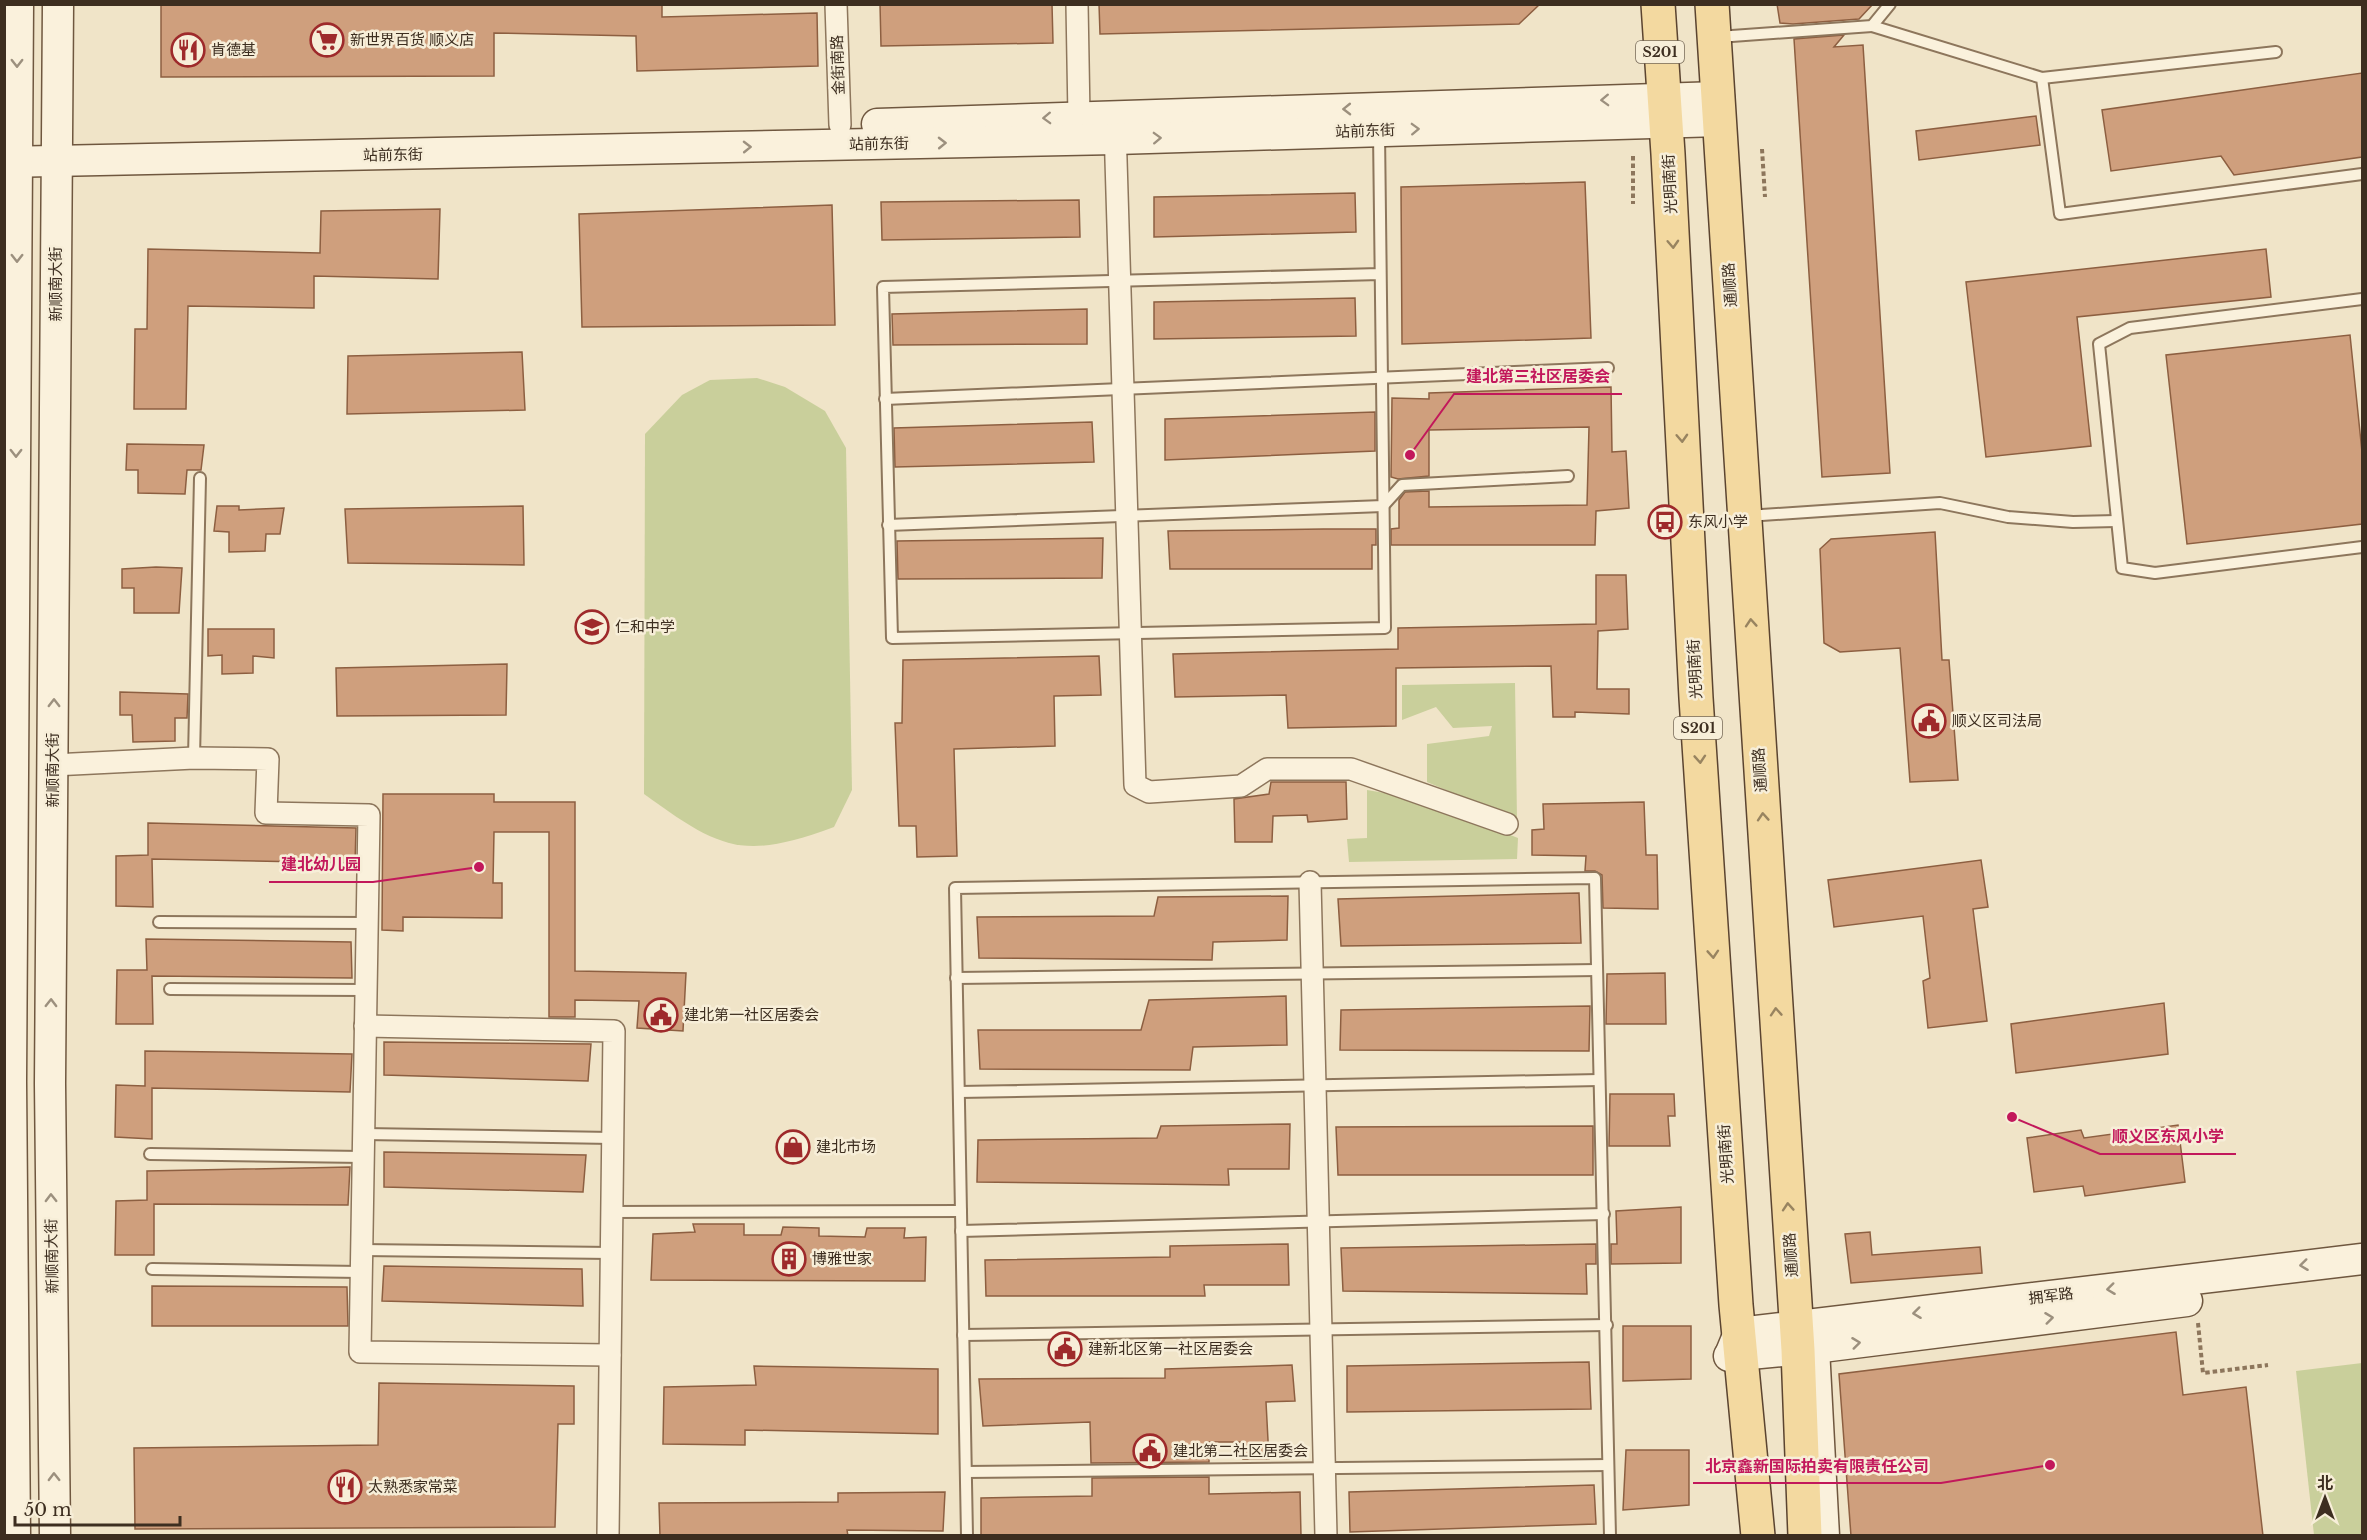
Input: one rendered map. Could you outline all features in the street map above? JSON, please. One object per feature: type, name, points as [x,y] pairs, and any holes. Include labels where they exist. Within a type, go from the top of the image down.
[{"type":"main road","name":"光明南街","points":[[1658,4],[1696,698],[1736,1348]]},
{"type":"main road","name":"通顺路","points":[[1713,4],[1744,517],[1803,1342],[1805,1536]]},
{"type":"main road","name":"S201","points":[[1736,1348],[1758,1536]]},
{"type":"street","name":"新顺南大街","points":[[18,4],[29,153],[53,765],[50,1084],[55,1536]]},
{"type":"street","name":"新顺南大街","points":[[15,1536],[11,1082],[29,153],[58,4]]},
{"type":"street","name":"金街南路","points":[[836,4],[840,125]]},
{"type":"street","points":[[1077,4],[1079,117]]},
{"type":"street","name":"站前东街","points":[[29,153],[1115,127],[1720,109]]},
{"type":"street","name":"站前东街","points":[[29,153],[118,144],[1079,117],[1115,127]]},
{"type":"street","points":[[1115,127],[1135,785],[1149,792],[1241,786],[1267,769],[1351,769],[1507,824]]},
{"type":"street","points":[[53,765],[194,758],[268,759],[266,813],[369,815],[360,1352],[610,1355]]},
{"type":"street","points":[[1310,882],[1313,1085],[1322,1329],[1326,1536]]},
{"type":"street","points":[[365,1026],[614,1031],[608,1536]]},
{"type":"street","name":"拥军路","points":[[1736,1348],[1803,1342],[2362,1259]]},
{"type":"street","points":[[1824,1536],[1803,1342],[2362,1278]]},
{"type":"street","points":[[1736,1348],[1743,1536]]},
{"type":"lane","points":[[1872,26],[1890,4]]},
{"type":"lane","points":[[1714,37],[1872,26],[2042,78],[2276,52]]},
{"type":"lane","points":[[2042,78],[2060,214],[2362,174]]},
{"type":"lane","points":[[1379,119],[1385,628],[892,638],[883,287],[1380,274]]},
{"type":"lane","points":[[2362,299],[2130,328],[2098,344],[2122,568],[2155,573],[2362,547]]},
{"type":"lane","points":[[885,399],[1608,369]]},
{"type":"lane","points":[[888,525],[1383,506],[1402,485],[1568,476]]},
{"type":"lane","points":[[194,758],[200,478]]},
{"type":"lane","points":[[1744,517],[1940,503],[2008,518],[2073,522],[2116,521]]},
{"type":"lane","points":[[967,1536],[955,888],[1595,878],[1607,1325],[1610,1536]]},
{"type":"lane","points":[[159,922],[367,923]]},
{"type":"lane","points":[[956,978],[1597,970]]},
{"type":"lane","points":[[170,989],[366,990]]},
{"type":"lane","points":[[959,1092],[1599,1080]]},
{"type":"lane","points":[[364,1134],[612,1138]]},
{"type":"lane","points":[[150,1154],[363,1157]]},
{"type":"lane","points":[[611,1212],[961,1211]]},
{"type":"lane","points":[[961,1231],[1604,1214]]},
{"type":"lane","points":[[362,1250],[611,1253]]},
{"type":"lane","points":[[152,1269],[362,1272]]},
{"type":"lane","points":[[963,1335],[1607,1325]]},
{"type":"lane","points":[[966,1472],[1324,1470],[1608,1465]]},
{"type":"path","points":[[1762,150],[1765,197]]},
{"type":"path","points":[[1632,156],[1633,204]]},
{"type":"green space","points":[[757,378],[785,387],[825,411],[846,448],[852,790],[834,827],[803,838],[753,846],[733,844],[713,838],[670,813],[644,794],[645,434],[682,395],[710,380]]},
{"type":"green space","points":[[1515,683],[1517,820],[1427,782],[1427,744],[1489,736],[1492,726],[1453,728],[1436,707],[1402,720],[1402,685]]},
{"type":"green space","points":[[1367,790],[1415,798],[1518,838],[1517,859],[1349,862],[1347,839],[1367,838]]},
{"type":"green space","points":[[2362,1363],[2362,1535],[2314,1535],[2296,1371]]},
{"type":"building","name":"新世界百货 顺义店","points":[[161,4],[662,4],[662,17],[817,13],[818,66],[637,71],[636,36],[494,33],[494,76],[161,77]]},
{"type":"building","points":[[880,4],[1052,4],[1053,43],[881,46]]},
{"type":"building","points":[[1099,4],[1540,4],[1519,24],[1100,34]]},
{"type":"building","points":[[1777,4],[1873,4],[1859,19],[1793,24],[1780,23]]},
{"type":"building","points":[[1844,35],[1834,47],[1863,45],[1890,473],[1822,477],[1794,39]]},
{"type":"building","points":[[2362,73],[2362,157],[2234,175],[2221,156],[2111,171],[2102,110]]},
{"type":"building","points":[[2036,116],[2040,145],[1919,160],[1916,131]]},
{"type":"building","points":[[1585,182],[1591,338],[1402,344],[1401,187]]},
{"type":"building","points":[[1355,193],[1356,232],[1154,237],[1154,197]]},
{"type":"building","points":[[1079,200],[1080,237],[882,240],[881,202]]},
{"type":"building","points":[[832,205],[835,325],[582,327],[579,214]]},
{"type":"building","points":[[440,209],[438,279],[314,276],[314,308],[188,306],[186,409],[134,409],[135,329],[147,329],[148,249],[320,253],[321,211]]},
{"type":"building","points":[[2266,249],[2271,297],[2077,317],[2091,446],[1986,457],[1966,282]]},
{"type":"building","points":[[1355,298],[1356,336],[1154,339],[1154,302]]},
{"type":"building","points":[[1087,309],[1087,344],[893,345],[892,314]]},
{"type":"building","points":[[2350,335],[2362,452],[2362,524],[2187,544],[2166,355]]},
{"type":"building","points":[[522,352],[525,410],[347,414],[348,356]]},
{"type":"building","points":[[1611,387],[1612,452],[1626,451],[1629,508],[1596,511],[1595,545],[1391,545],[1391,529],[1399,528],[1399,500],[1405,492],[1429,491],[1429,507],[1587,505],[1589,427],[1429,430],[1429,476],[1398,479],[1391,477],[1392,398],[1429,399],[1429,393]]},
{"type":"building","points":[[1375,412],[1375,451],[1165,460],[1165,419]]},
{"type":"building","points":[[1092,422],[1094,462],[895,467],[894,428]]},
{"type":"building","points":[[127,444],[204,445],[201,470],[187,470],[185,494],[138,493],[138,470],[126,470]]},
{"type":"building","points":[[217,506],[239,506],[239,510],[284,508],[280,534],[266,534],[265,551],[229,552],[229,532],[214,531]]},
{"type":"building","points":[[523,506],[524,565],[348,563],[345,509]]},
{"type":"building","points":[[1376,529],[1376,545],[1372,545],[1372,569],[1170,569],[1168,531]]},
{"type":"building","points":[[1935,532],[1942,660],[1949,660],[1958,780],[1910,782],[1900,648],[1840,652],[1824,643],[1820,549],[1831,539]]},
{"type":"building","points":[[1103,538],[1102,578],[898,579],[897,541]]},
{"type":"building","points":[[182,568],[179,613],[134,613],[134,588],[122,588],[122,569]]},
{"type":"building","points":[[1596,575],[1626,575],[1628,629],[1598,631],[1597,689],[1629,689],[1629,714],[1575,712],[1575,717],[1553,717],[1551,666],[1396,668],[1396,726],[1288,728],[1286,695],[1175,697],[1173,654],[1398,649],[1398,628],[1596,624]]},
{"type":"building","points":[[208,629],[274,629],[274,658],[253,656],[253,673],[222,674],[222,655],[208,656]]},
{"type":"building","points":[[1099,656],[1101,695],[1054,696],[1055,746],[954,749],[957,856],[917,857],[916,826],[899,826],[895,723],[902,723],[903,660]]},
{"type":"building","points":[[507,664],[506,715],[337,716],[336,668]]},
{"type":"building","points":[[120,692],[188,694],[187,718],[175,718],[175,741],[133,742],[132,715],[120,715]]},
{"type":"building","points":[[1271,782],[1346,782],[1347,819],[1308,822],[1307,815],[1273,816],[1272,842],[1235,842],[1234,799],[1269,794]]},
{"type":"building","points":[[383,794],[494,794],[494,802],[575,802],[575,971],[686,973],[683,1031],[637,1028],[639,1001],[575,1000],[575,1017],[549,1017],[549,832],[494,832],[493,883],[502,883],[502,918],[403,917],[403,931],[382,930]]},
{"type":"building","points":[[1644,802],[1646,855],[1657,855],[1658,909],[1603,908],[1602,875],[1595,871],[1585,871],[1586,856],[1532,855],[1532,830],[1544,829],[1543,804]]},
{"type":"building","points":[[148,823],[356,828],[355,863],[152,859],[153,907],[116,906],[116,856],[148,855]]},
{"type":"building","points":[[1981,860],[1988,907],[1973,909],[1987,1021],[1928,1028],[1923,981],[1930,978],[1923,916],[1834,927],[1828,880]]},
{"type":"building","points":[[1579,893],[1581,943],[1341,946],[1338,899]]},
{"type":"building","points":[[1288,896],[1287,940],[1213,942],[1212,960],[979,958],[977,917],[1154,916],[1158,897]]},
{"type":"building","points":[[146,939],[351,942],[352,978],[152,976],[153,1024],[116,1024],[117,970],[147,970]]},
{"type":"building","points":[[1665,973],[1666,1024],[1606,1024],[1607,974]]},
{"type":"building","points":[[1286,996],[1287,1045],[1193,1047],[1190,1070],[980,1069],[978,1030],[1141,1030],[1149,1000]]},
{"type":"building","points":[[2164,1003],[2168,1054],[2016,1073],[2011,1024]]},
{"type":"building","points":[[1590,1006],[1589,1051],[1340,1050],[1341,1010]]},
{"type":"building","points":[[384,1042],[591,1044],[588,1081],[384,1075]]},
{"type":"building","points":[[145,1051],[352,1054],[350,1092],[152,1088],[152,1139],[115,1137],[116,1085],[145,1086]]},
{"type":"building","points":[[1610,1094],[1674,1094],[1675,1116],[1668,1116],[1670,1146],[1609,1146]]},
{"type":"building","points":[[1290,1124],[1289,1169],[1228,1169],[1229,1185],[977,1182],[978,1140],[1157,1138],[1161,1126]]},
{"type":"building","points":[[2178,1125],[2185,1182],[2085,1196],[2083,1186],[2034,1192],[2027,1138],[2081,1130],[2084,1138]]},
{"type":"building","points":[[1593,1126],[1593,1175],[1338,1175],[1336,1127]]},
{"type":"building","points":[[384,1152],[586,1155],[583,1192],[384,1187]]},
{"type":"building","points":[[350,1167],[348,1205],[154,1204],[154,1255],[115,1255],[116,1201],[147,1200],[147,1171]]},
{"type":"building","points":[[1681,1207],[1681,1263],[1611,1264],[1611,1244],[1617,1244],[1616,1211]]},
{"type":"building","name":"博雅世家","points":[[693,1224],[744,1224],[744,1235],[781,1235],[783,1227],[819,1228],[819,1236],[865,1237],[867,1228],[905,1228],[904,1238],[926,1237],[925,1281],[651,1280],[653,1234],[695,1232]]},
{"type":"building","points":[[1870,1232],[1872,1255],[1980,1247],[1982,1273],[1851,1283],[1845,1234]]},
{"type":"building","points":[[1288,1244],[1289,1285],[1204,1285],[1205,1296],[986,1296],[985,1260],[1170,1257],[1170,1246]]},
{"type":"building","points":[[1596,1244],[1596,1264],[1586,1264],[1587,1294],[1343,1291],[1341,1248]]},
{"type":"building","points":[[384,1266],[582,1269],[583,1306],[382,1301]]},
{"type":"building","points":[[152,1286],[347,1287],[348,1326],[152,1326]]},
{"type":"building","points":[[1623,1326],[1691,1326],[1691,1379],[1623,1381]]},
{"type":"building","points":[[2176,1332],[2183,1395],[2246,1387],[2263,1536],[1851,1536],[1839,1374]]},
{"type":"building","points":[[1589,1362],[1591,1409],[1347,1412],[1347,1366]]},
{"type":"building","points":[[1292,1365],[1295,1401],[1266,1402],[1269,1459],[1243,1459],[1244,1442],[1209,1442],[1209,1462],[1091,1463],[1090,1422],[983,1426],[979,1379],[1165,1378],[1165,1369]]},
{"type":"building","points":[[754,1366],[938,1369],[938,1434],[745,1430],[745,1445],[663,1444],[664,1387],[756,1385]]},
{"type":"building","name":"太熟悉家常菜","points":[[379,1383],[574,1386],[574,1424],[558,1424],[555,1527],[135,1529],[134,1448],[378,1445]]},
{"type":"building","points":[[1626,1450],[1689,1450],[1689,1505],[1623,1510]]},
{"type":"building","points":[[1209,1477],[1209,1494],[1300,1492],[1301,1536],[981,1536],[981,1498],[1092,1496],[1092,1478]]},
{"type":"building","points":[[1594,1485],[1596,1524],[1350,1532],[1349,1492]]},
{"type":"building","points":[[945,1492],[943,1531],[847,1530],[848,1536],[660,1536],[659,1503],[838,1502],[838,1493]]},
{"type":"place","name":"新世界百货 顺义店","points":[[327,40]]},
{"type":"place","name":"肯德基","points":[[188,50]]},
{"type":"place","name":"建北第三社区居委会","points":[[1410,455]]},
{"type":"place","name":"东风小学","points":[[1665,522]]},
{"type":"place","name":"仁和中学","points":[[592,627]]},
{"type":"place","name":"顺义区司法局","points":[[1929,721]]},
{"type":"place","name":"建北幼儿园","points":[[479,867]]},
{"type":"place","name":"建北第一社区居委会","points":[[661,1015]]},
{"type":"place","name":"顺义区东风小学","points":[[2012,1117]]},
{"type":"place","name":"建北市场","points":[[793,1147]]},
{"type":"place","name":"博雅世家","points":[[789,1259]]},
{"type":"place","name":"建新北区第一社区居委会","points":[[1065,1349]]},
{"type":"place","name":"建北第二社区居委会","points":[[1150,1451]]},
{"type":"place","name":"北京鑫新国际拍卖有限责任公司","points":[[2050,1465]]},
{"type":"place","name":"太熟悉家常菜","points":[[345,1487]]}]
